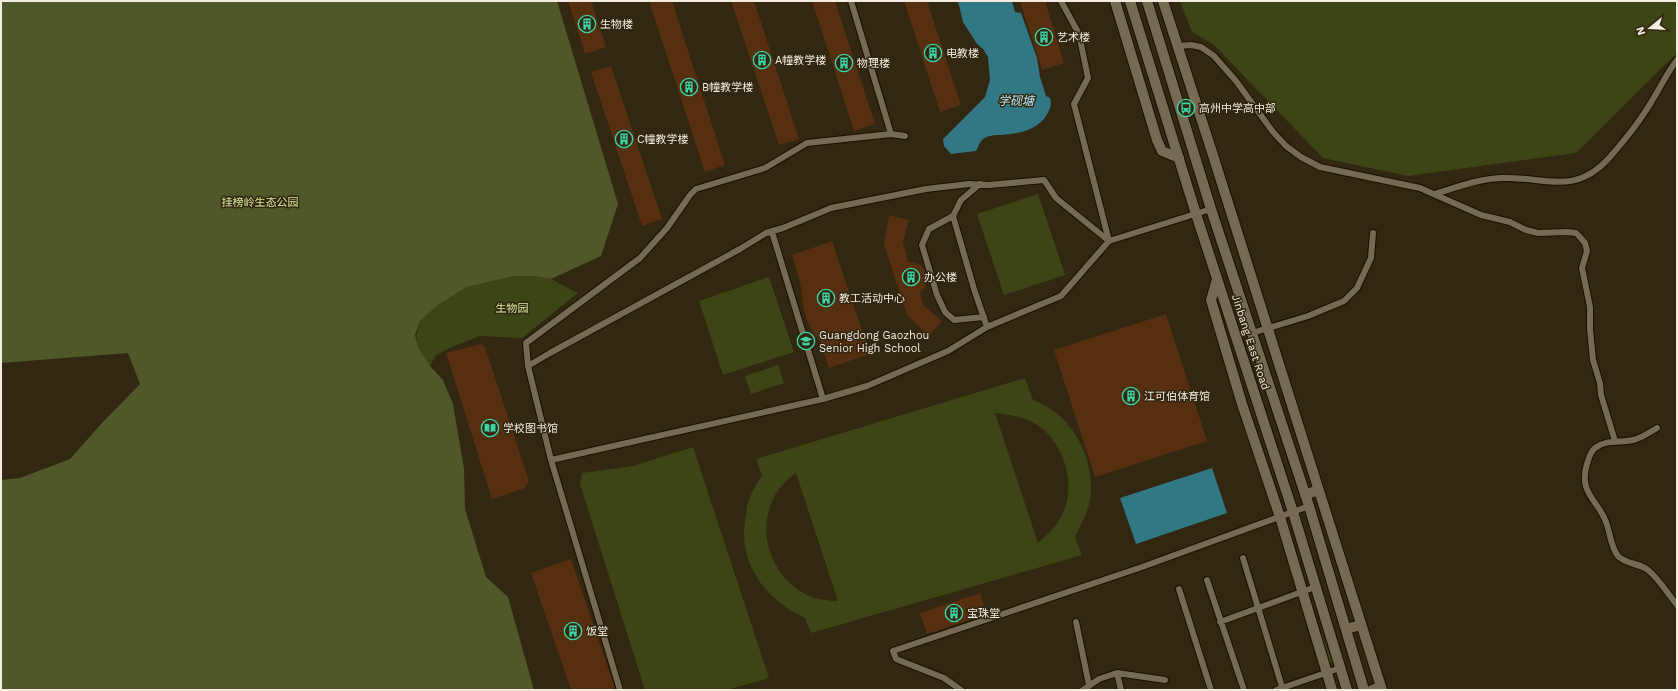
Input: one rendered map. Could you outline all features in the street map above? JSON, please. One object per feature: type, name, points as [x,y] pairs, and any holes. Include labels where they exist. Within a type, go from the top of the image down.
[{"type":"street","points":[[1115,1],[1157,140],[1162,151],[1179,158]]},
{"type":"street","name":"Jinbang East Road","points":[[1147,1],[1211,209],[1309,506],[1364,690]]},
{"type":"street","points":[[1163,1],[1361,625],[1378,689]]},
{"type":"street","name":"Jinbang East Road","points":[[1132,2],[1196,214],[1293,512],[1347,690]]},
{"type":"street","points":[[1217,279],[1211,300],[1242,404],[1280,517],[1332,690]]},
{"type":"street","points":[[1249,375],[1264,370]]},
{"type":"street","points":[[1305,494],[1318,490]]},
{"type":"street","points":[[1346,629],[1361,625]]},
{"type":"lane","points":[[851,1],[890,134]]},
{"type":"lane","points":[[1061,1],[1078,34],[1088,78],[1074,104],[1109,241]]},
{"type":"lane","points":[[1177,46],[1191,45],[1201,47],[1214,56],[1236,81],[1273,132],[1286,146],[1301,157],[1320,167],[1420,188],[1481,215],[1510,222],[1532,232],[1543,234],[1567,232],[1576,234],[1585,243],[1587,251],[1582,268],[1590,307],[1590,329],[1593,360],[1600,383],[1601,395],[1615,440]]},
{"type":"lane","points":[[1435,194],[1479,181],[1501,178],[1561,182],[1583,178],[1596,170],[1629,133],[1653,99],[1667,72],[1677,60]]},
{"type":"lane","points":[[620,690],[551,460],[528,366],[526,343],[640,258],[668,228],[696,189],[765,168],[807,143],[890,134],[905,136]]},
{"type":"lane","points":[[528,366],[740,249],[766,233],[772,232],[831,208],[926,189],[969,184],[989,185],[1044,180],[1056,198],[1109,241]]},
{"type":"lane","points":[[980,184],[961,200],[953,216],[929,229],[922,245],[935,288],[945,312],[954,320],[984,317]]},
{"type":"lane","points":[[551,460],[824,399],[866,386],[948,351],[987,327],[1062,296],[1109,241],[1211,209]]},
{"type":"lane","points":[[953,216],[987,327]]},
{"type":"lane","points":[[772,232],[824,399]]},
{"type":"lane","points":[[1252,333],[1314,314],[1344,301],[1357,288],[1371,258],[1373,233]]},
{"type":"lane","points":[[1658,428],[1632,440],[1615,440],[1595,448],[1590,454],[1586,467],[1585,480],[1589,496],[1605,520],[1618,556],[1626,561],[1640,565],[1649,571],[1677,605]]},
{"type":"lane","points":[[961,690],[944,678],[896,659],[893,651],[1142,567],[1309,506]]},
{"type":"lane","points":[[1242,558],[1281,689],[1340,668]]},
{"type":"lane","points":[[1207,580],[1244,690]]},
{"type":"lane","points":[[1220,622],[1316,587]]},
{"type":"lane","points":[[1178,589],[1211,690]]},
{"type":"lane","points":[[1076,622],[1089,685]]},
{"type":"lane","points":[[1117,673],[1122,690]]},
{"type":"lane","points":[[1083,690],[1089,685],[1117,673],[1165,680]]},
{"type":"green space","name":"挂榜岭生态公园","points":[[1,1],[557,1],[618,204],[601,256],[551,279],[534,276],[514,276],[467,287],[438,305],[420,321],[415,335],[418,347],[430,366],[443,380],[453,404],[464,469],[465,509],[486,577],[508,597],[534,690],[1,690],[1,480],[20,478],[70,459],[101,424],[140,384],[128,353],[1,363]]},
{"type":"green space","points":[[1180,1],[1677,1],[1677,53],[1576,153],[1408,176],[1323,158],[1213,44],[1192,32]]},
{"type":"green space","points":[[1038,194],[1065,275],[1004,295],[977,214]]},
{"type":"green space","name":"生物园","points":[[514,276],[534,276],[551,279],[578,293],[522,338],[480,336],[436,355],[430,366],[418,347],[416,336],[420,321],[438,305],[467,287]]},
{"type":"green space","points":[[769,277],[794,352],[723,375],[699,301]]},
{"type":"green space","points":[[778,365],[784,383],[751,394],[745,376]]},
{"type":"green space","points":[[1025,378],[1033,400],[1047,407],[1070,427],[1085,453],[1091,484],[1090,499],[1086,514],[1075,537],[1082,555],[811,633],[805,618],[790,610],[777,600],[756,577],[749,563],[745,548],[744,532],[748,501],[762,475],[756,459]],"holes":[[[995,413],[1021,418],[1039,426],[1052,438],[1063,458],[1068,480],[1067,503],[1056,525],[1038,543]],[[796,473],[838,601],[829,601],[811,597],[803,593],[788,581],[777,567],[770,551],[766,534],[767,517],[772,501],[782,486]]]},
{"type":"green space","points":[[693,447],[769,678],[727,690],[645,690],[580,484],[582,473],[633,466]]},
{"type":"green space","points":[[1319,633],[1322,634],[1333,663],[1327,663]]},
{"type":"water","name":"学砚塘","points":[[958,1],[1012,1],[1015,12],[1021,13],[1037,58],[1040,77],[1046,96],[1050,98],[1051,105],[1042,121],[1032,128],[1014,134],[989,136],[982,140],[976,151],[951,154],[944,146],[943,139],[985,97],[990,80],[988,57],[983,49],[977,44],[963,22]]},
{"type":"water","points":[[1212,468],[1227,513],[1136,544],[1120,498]]},
{"type":"building","name":"生物楼","points":[[568,1],[591,1],[606,47],[585,54]]},
{"type":"building","name":"B幢教学楼","points":[[649,1],[672,1],[725,165],[705,172]]},
{"type":"building","name":"A幢教学楼","points":[[731,1],[754,1],[799,139],[779,145]]},
{"type":"building","name":"物理楼","points":[[812,1],[835,1],[875,124],[854,131]]},
{"type":"building","name":"电教楼","points":[[904,1],[927,1],[961,105],[940,112]]},
{"type":"building","name":"艺术楼","points":[[1020,1],[1045,1],[1064,63],[1042,70]]},
{"type":"building","name":"C幢教学楼","points":[[611,66],[662,219],[642,226],[591,72]]},
{"type":"building","name":"办公楼","points":[[889,215],[909,220],[903,242],[908,262],[919,264],[925,270],[927,278],[925,287],[920,293],[923,305],[942,321],[929,336],[907,315],[884,244]]},
{"type":"building","name":"教工活动中心","points":[[832,241],[870,354],[829,368],[820,341],[814,334],[806,318],[800,281],[792,255]]},
{"type":"building","name":"江可伯体育馆","points":[[1166,314],[1207,441],[1095,477],[1054,350]]},
{"type":"building","name":"学校图书馆","points":[[481,344],[485,347],[529,481],[525,488],[492,499],[446,353]]},
{"type":"building","name":"饭堂","points":[[571,559],[615,690],[571,690],[531,573]]},
{"type":"building","name":"宝珠堂","points":[[980,593],[987,614],[927,634],[920,613]]},
{"type":"place","name":"生物楼","points":[[587,24]]},
{"type":"place","name":"艺术楼","points":[[1044,37]]},
{"type":"place","name":"电教楼","points":[[933,53]]},
{"type":"place","name":"A幢教学楼","points":[[762,60]]},
{"type":"place","name":"物理楼","points":[[844,63]]},
{"type":"place","name":"B幢教学楼","points":[[689,87]]},
{"type":"place","name":"高州中学高中部","points":[[1186,108]]},
{"type":"place","name":"C幢教学楼","points":[[624,139]]},
{"type":"place","name":"办公楼","points":[[911,277]]},
{"type":"place","name":"教工活动中心","points":[[826,298]]},
{"type":"place","name":"Guangdong Gaozhou Senior High School","points":[[806,341]]},
{"type":"place","name":"江可伯体育馆","points":[[1131,396]]},
{"type":"place","name":"学校图书馆","points":[[490,428]]},
{"type":"place","name":"宝珠堂","points":[[954,613]]},
{"type":"place","name":"饭堂","points":[[573,631]]}]
